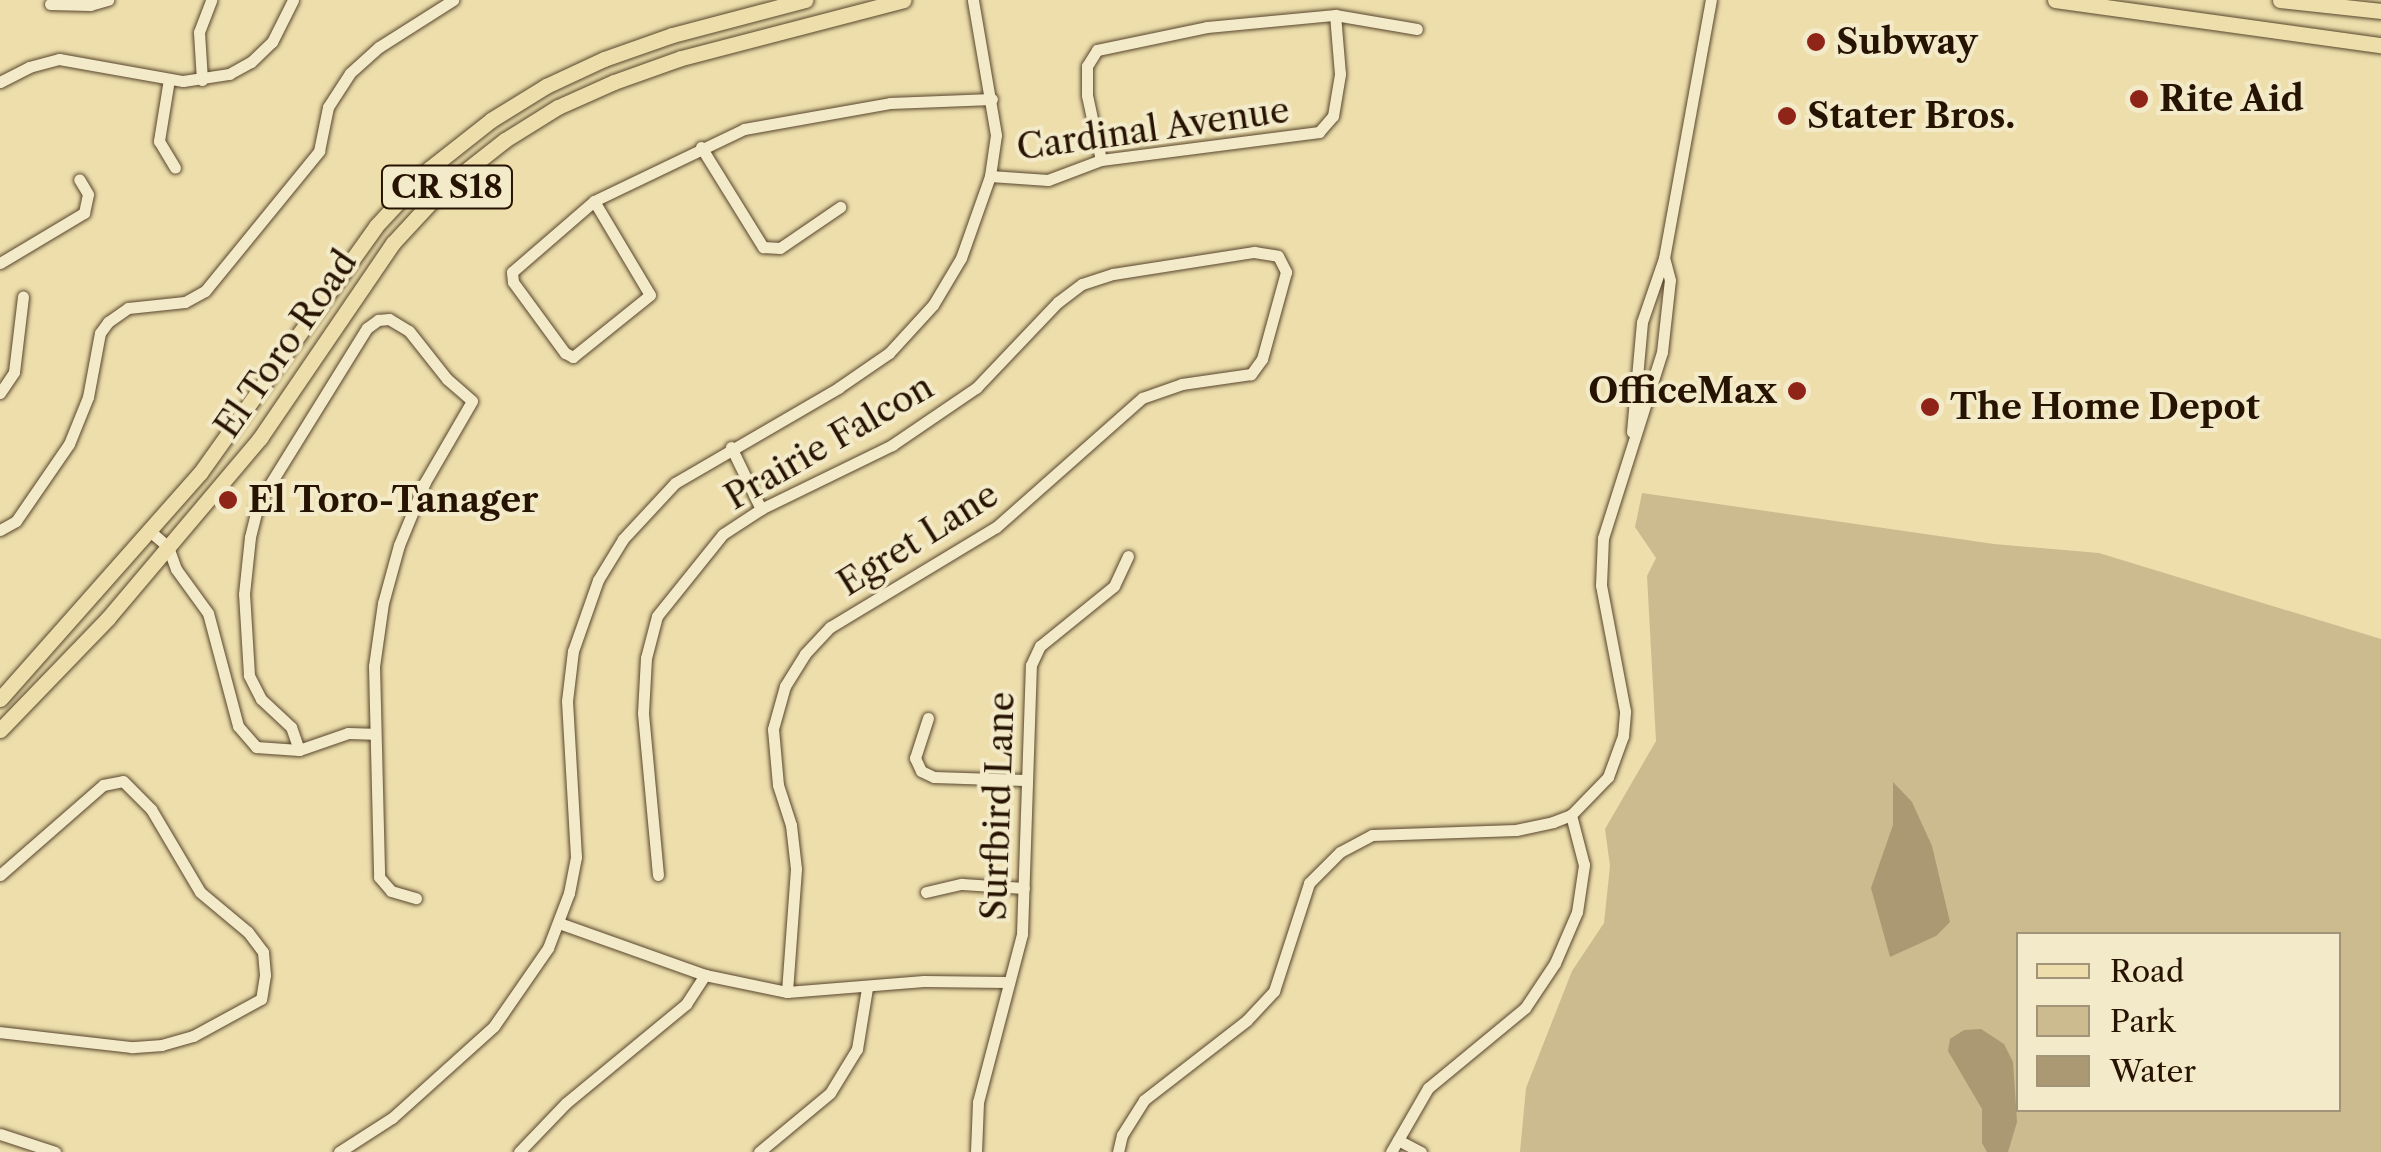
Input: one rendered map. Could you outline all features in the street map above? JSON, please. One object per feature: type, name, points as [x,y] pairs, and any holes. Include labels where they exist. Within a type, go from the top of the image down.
[{"type":"main road","name":"El Toro Road","points":[[0,699],[200,474],[376,226],[429,169],[491,120],[589,66],[672,35],[804,0]]},
{"type":"main road","name":"El Toro Road","points":[[0,730],[108,618],[260,438],[393,243],[444,188],[505,140],[558,107],[681,58],[904,0]]},
{"type":"main road","points":[[2055,0],[2381,45]]},
{"type":"main road","points":[[2280,0],[2381,11]]},
{"type":"street","points":[[50,4],[90,6],[108,0]]},
{"type":"street","points":[[202,80],[199,32],[210,0]]},
{"type":"street","points":[[0,82],[28,66],[60,59],[169,79],[202,80],[251,62],[272,42],[293,0]]},
{"type":"street","points":[[0,530],[16,521],[68,444],[88,397],[100,333],[108,322],[128,308],[186,302],[205,291],[319,151],[328,107],[350,73],[380,47],[454,0]]},
{"type":"street","points":[[340,1152],[392,1118],[494,1026],[527,984],[559,923],[572,881],[576,838],[567,701],[574,652],[588,602],[637,520],[675,483],[838,388],[889,353],[933,306],[961,258],[990,176],[996,135],[973,0]]},
{"type":"street","points":[[1632,438],[1642,322],[1664,258],[1711,0]]},
{"type":"street","points":[[1100,160],[1087,95],[1087,66],[1096,50],[1207,28],[1335,15],[1417,29]]},
{"type":"street","name":"Cardinal Avenue","points":[[990,176],[1048,180],[1100,160],[1320,132],[1333,116],[1340,74],[1335,15]]},
{"type":"street","points":[[169,79],[160,141],[175,168]]},
{"type":"street","points":[[594,202],[650,295],[573,357],[565,353],[513,282],[518,266],[594,202],[744,129],[890,103],[992,98]]},
{"type":"street","points":[[701,147],[763,247],[780,248],[840,208]]},
{"type":"street","points":[[0,263],[84,213],[88,194],[78,179]]},
{"type":"street","name":"Prairie Falcon","points":[[658,875],[643,712],[646,658],[657,616],[723,534],[761,509],[892,445],[976,388],[1058,302],[1082,284],[1113,274],[1254,252],[1278,256]]},
{"type":"street","name":"Egret Lane","points":[[787,992],[796,869],[773,729],[785,686],[805,654],[830,627],[996,527],[1142,398],[1182,384],[1251,374],[1262,358],[1286,272],[1278,256]]},
{"type":"street","points":[[1118,1152],[1122,1135],[1144,1100],[1246,1020],[1274,991],[1308,883],[1340,852],[1372,835],[1516,830],[1570,815],[1608,776],[1622,736],[1625,711],[1601,585],[1603,538],[1660,360],[1670,280],[1664,258]]},
{"type":"street","points":[[0,392],[14,372],[23,297]]},
{"type":"street","points":[[300,750],[291,727],[262,699],[249,675],[244,581],[257,507],[367,328],[383,318],[409,331],[446,378],[472,402],[425,482],[393,562],[374,666],[372,734],[380,882],[391,891],[416,898]]},
{"type":"street","points":[[1636,366],[1660,360]]},
{"type":"street","points":[[731,447],[761,509]]},
{"type":"street","points":[[151,532],[168,547],[176,569],[208,613],[238,726],[256,747],[300,750],[348,733],[372,734]]},
{"type":"street","name":"Surfbird Lane","points":[[976,1152],[978,1102],[1006,982],[1022,934],[1025,780],[1036,655],[1064,623],[1114,586],[1128,556]]},
{"type":"street","points":[[928,718],[914,758],[920,771],[934,777],[1025,780]]},
{"type":"street","points":[[0,875],[103,785],[124,781],[172,840],[200,892],[248,932],[263,952],[261,998],[193,1036],[162,1046],[130,1047],[0,1032]]},
{"type":"street","points":[[1391,1152],[1428,1088],[1526,1008],[1554,963],[1577,912],[1584,864],[1570,815]]},
{"type":"street","points":[[926,892],[962,884],[1024,888]]},
{"type":"street","points":[[559,923],[704,975],[787,992],[924,981],[1006,982]]},
{"type":"street","points":[[519,1152],[566,1103],[674,1015],[704,975]]},
{"type":"street","points":[[759,1152],[830,1094],[857,1049],[867,988]]},
{"type":"street","points":[[0,1134],[14,1146],[55,1152]]},
{"type":"street","points":[[1398,1140],[1421,1152]]},
{"type":"green space","points":[[1642,493],[1994,544],[2099,553],[2381,639],[2381,1152],[1520,1152],[1526,1088],[1572,971],[1604,923],[1610,866],[1605,829],[1656,741],[1647,576],[1656,558],[1635,527]]},
{"type":"water","points":[[1893,782],[1912,802],[1932,846],[1950,922],[1936,936],[1890,957],[1871,888],[1893,825]]},
{"type":"water","points":[[1981,1029],[2004,1044],[2013,1062],[2017,1122],[2008,1152],[1987,1152],[1982,1143],[1982,1109],[1948,1051],[1950,1039],[1964,1030]]},
{"type":"place","name":"Subway","points":[[1816,42]]},
{"type":"place","name":"Rite Aid","points":[[2139,99]]},
{"type":"place","name":"Stater Bros.","points":[[1787,116]]},
{"type":"place","name":"OfficeMax","points":[[1797,391]]},
{"type":"place","name":"The Home Depot","points":[[1930,407]]},
{"type":"place","name":"El Toro-Tanager","points":[[228,500]]}]
